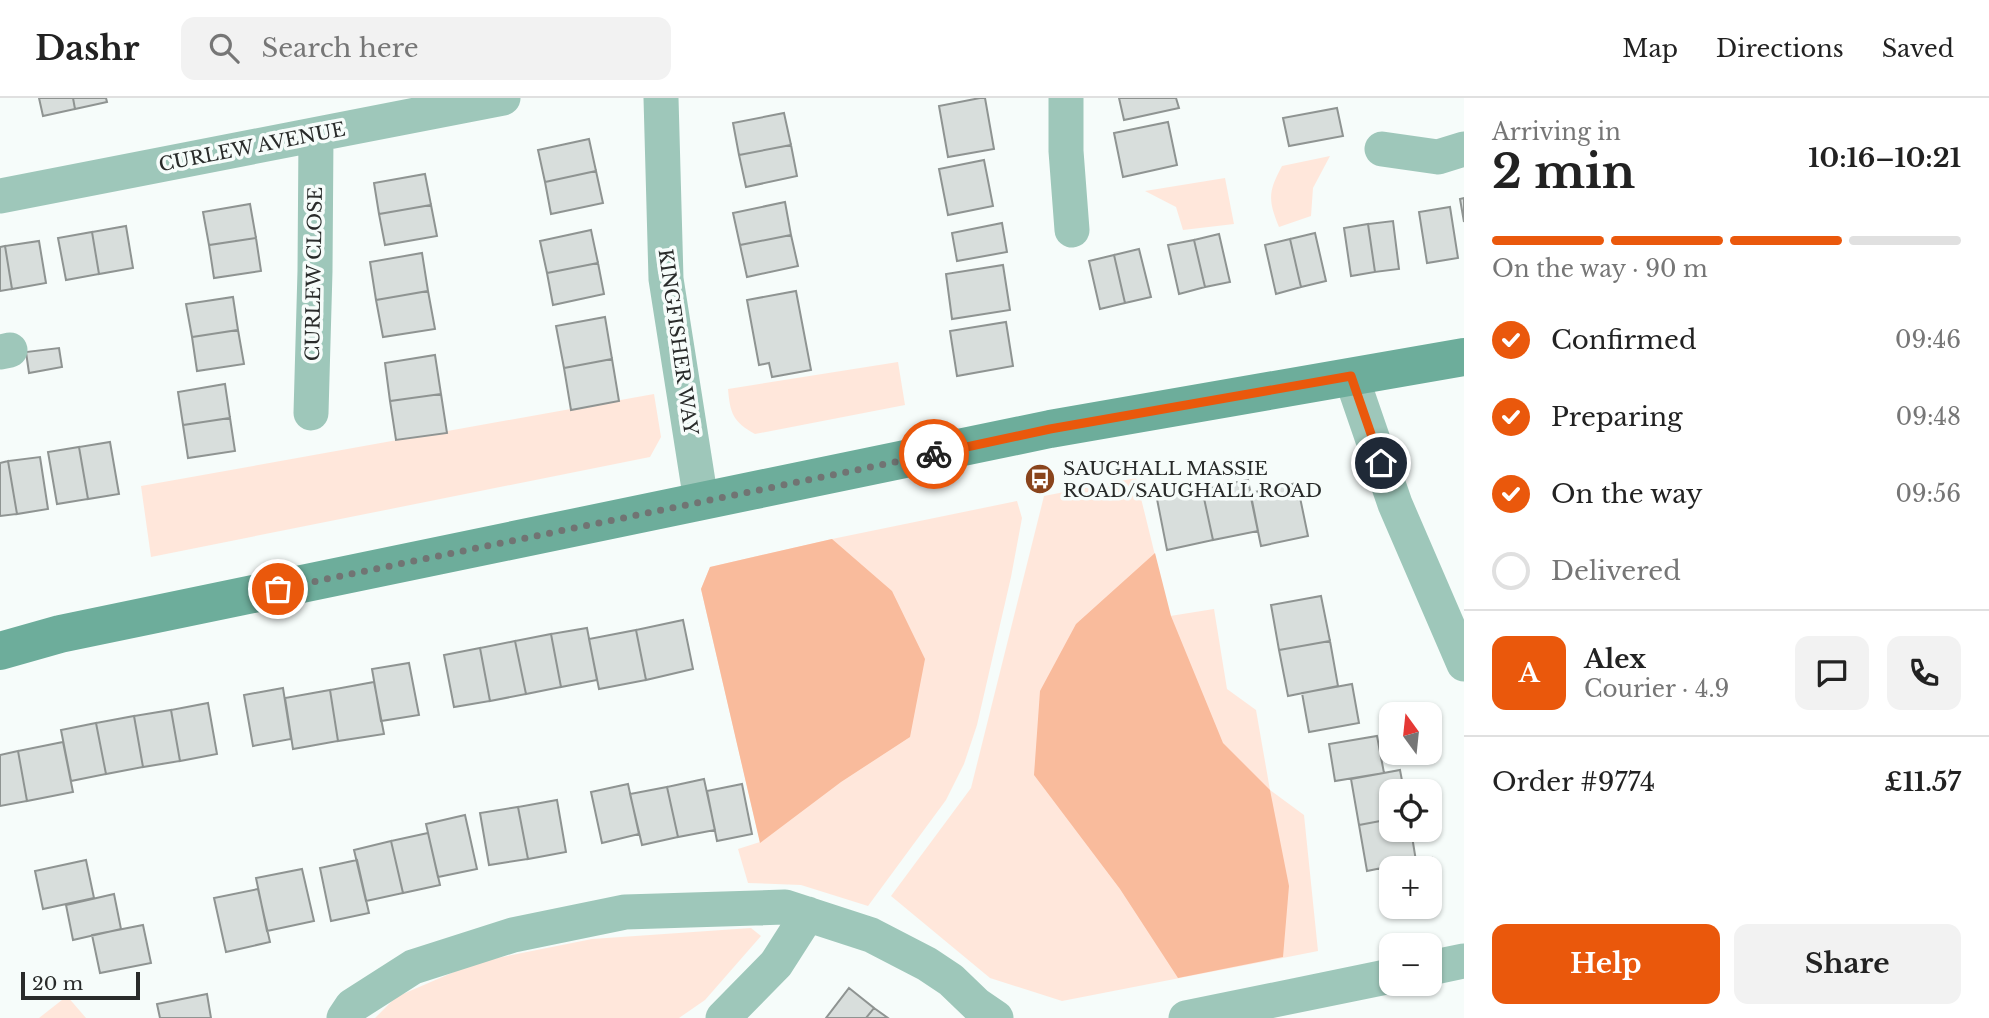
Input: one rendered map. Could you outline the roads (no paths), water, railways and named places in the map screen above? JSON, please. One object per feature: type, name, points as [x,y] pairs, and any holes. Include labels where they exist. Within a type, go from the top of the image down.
[{"type":"main road","points":[[0,651],[60,634],[1050,429],[1464,357]]},
{"type":"street","name":"CURLEW AVENUE","points":[[0,196],[503,98]]},
{"type":"street","name":"KINGFISHER WAY","points":[[661,98],[666,279],[701,501]]},
{"type":"street","points":[[1066,98],[1072,230]]},
{"type":"street","name":"CURLEW CLOSE","points":[[311,412],[316,271],[316,135]]},
{"type":"street","points":[[1382,149],[1438,157],[1464,149]]},
{"type":"street","points":[[1351,376],[1395,504],[1464,664]]},
{"type":"street","points":[[344,1018],[352,1006],[413,967],[513,935],[625,912],[785,907],[871,935],[927,964],[951,980],[977,1005],[996,1018]]},
{"type":"street","points":[[723,1018],[776,964],[808,914]]},
{"type":"street","points":[[1442,966],[1464,961]]},
{"type":"street","points":[[1186,1018],[1379,978]]},
{"type":"place","name":"SAUGHALL MASSIE ROAD/SAUGHALL ROAD","points":[[1040,479]]}]
